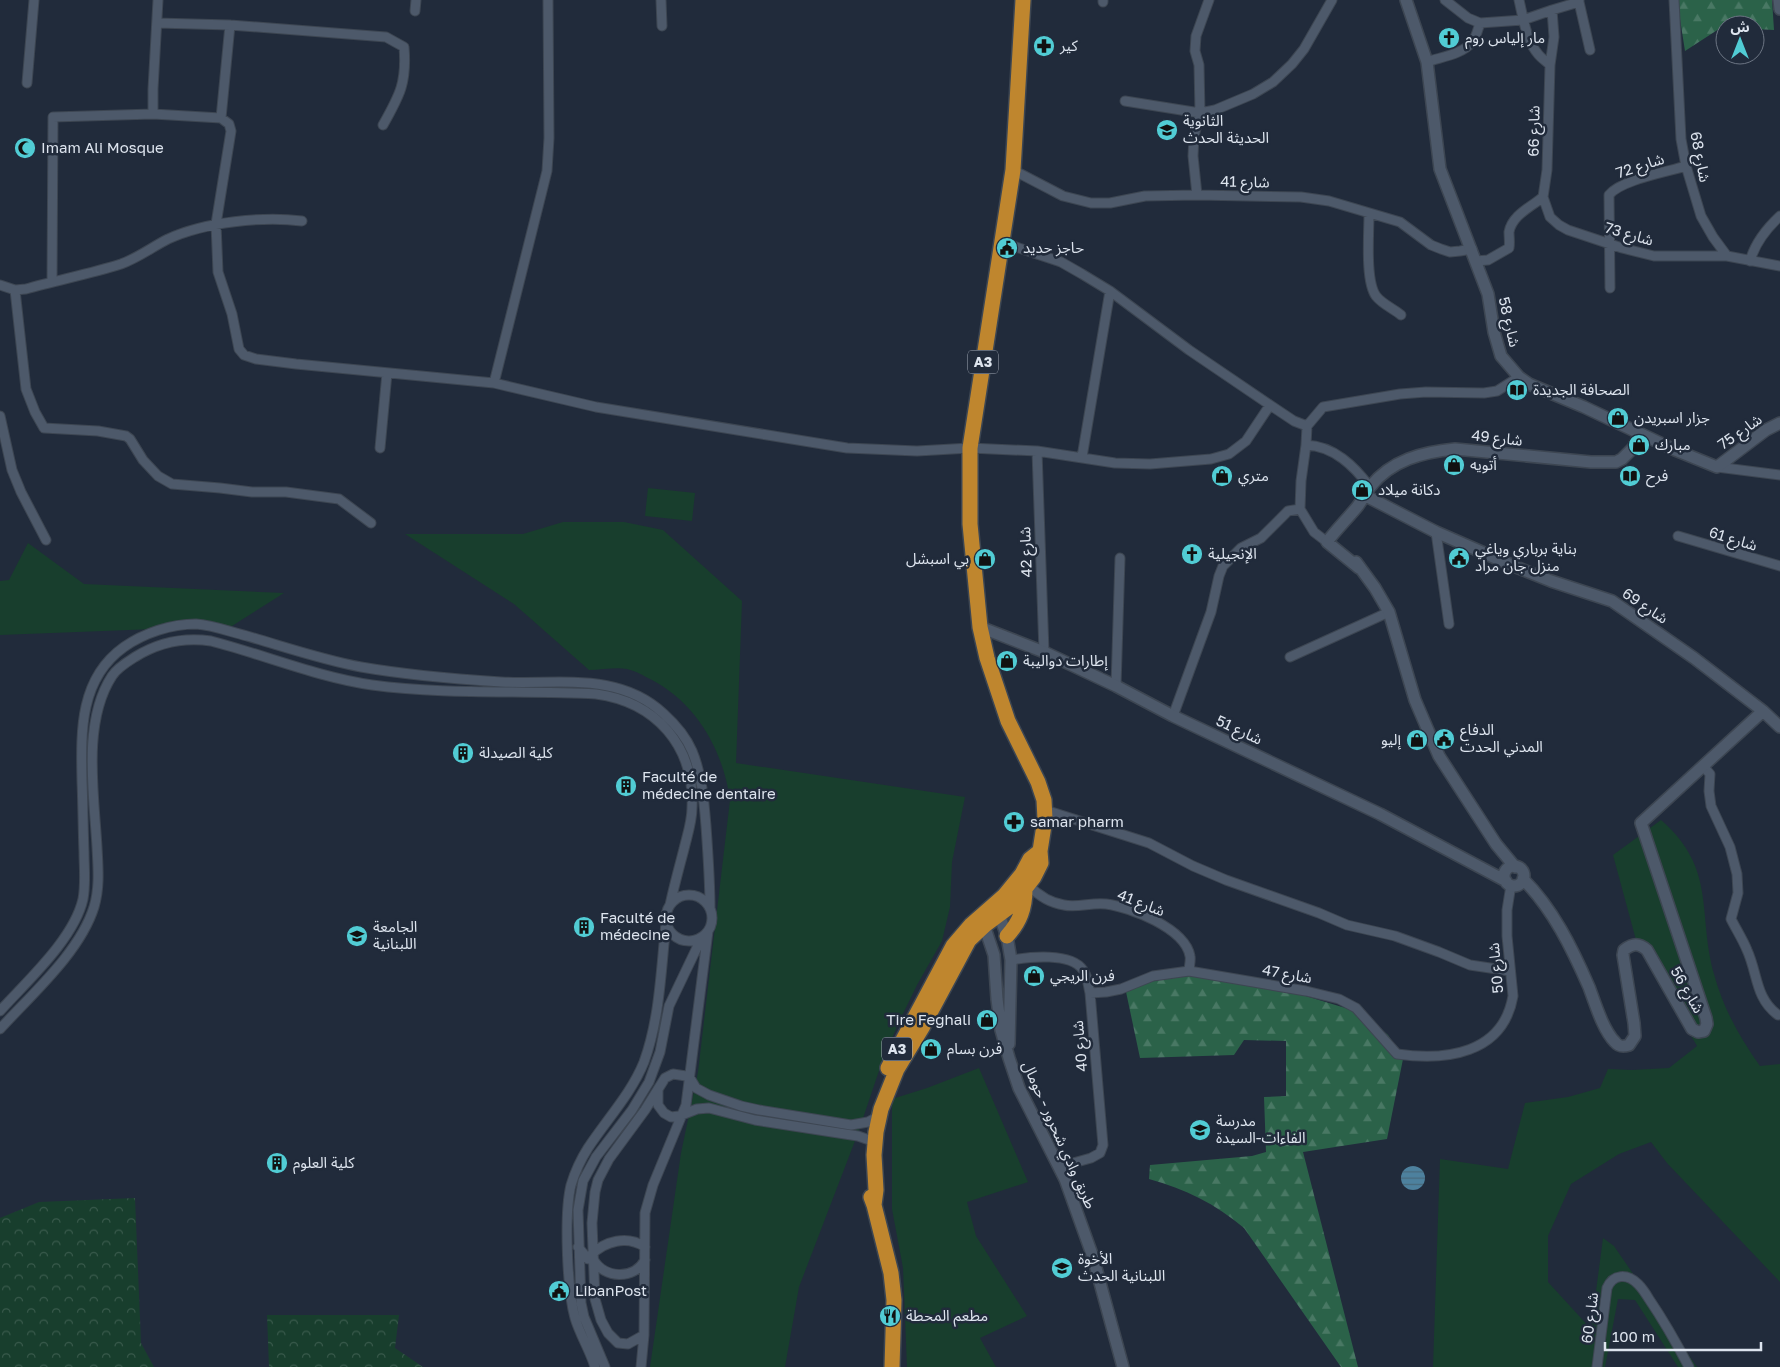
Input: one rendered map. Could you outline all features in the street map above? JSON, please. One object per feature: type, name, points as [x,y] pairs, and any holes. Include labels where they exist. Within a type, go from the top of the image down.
[{"type":"highway","name":"A3","points":[[997,910],[1012,905],[1041,863],[1040,851],[1045,810],[1038,782],[1008,721],[993,678],[980,626],[970,524],[970,448],[1013,170],[1023,0]]},
{"type":"highway","name":"A3","points":[[892,1367],[894,1300],[891,1273],[874,1205],[876,1190],[871,1140],[874,1119],[897,1070],[960,956],[983,921],[997,910],[1030,859],[1040,851]]},
{"type":"highway","points":[[1006,936],[1014,929],[1020,918],[1026,887]]},
{"type":"street","points":[[27,82],[34,0]]},
{"type":"street","points":[[153,114],[158,0]]},
{"type":"street","points":[[416,0],[416,11]]},
{"type":"street","points":[[494,383],[547,171],[549,138],[548,0]]},
{"type":"street","points":[[661,0],[662,26]]},
{"type":"street","points":[[1197,195],[1193,156],[1194,136],[1200,113],[1199,65],[1195,51],[1196,36],[1209,0]]},
{"type":"street","points":[[1125,101],[1200,113],[1215,110],[1254,94],[1272,82],[1292,64],[1304,49],[1332,0]]},
{"type":"street","name":"شارع 58","points":[[1406,0],[1427,62],[1440,169],[1488,294],[1494,332],[1501,356],[1519,377],[1542,391],[1584,407],[1675,450],[1717,467],[1780,475]]},
{"type":"street","points":[[1445,0],[1468,18],[1480,23],[1523,20],[1579,1],[1590,50]]},
{"type":"street","points":[[1519,0],[1523,20],[1532,44],[1538,54],[1550,65]]},
{"type":"street","name":"شارع 68","points":[[1674,0],[1681,139],[1686,166],[1701,216],[1712,237],[1727,256]]},
{"type":"street","points":[[1779,0],[1780,9]]},
{"type":"street","name":"شارع 66","points":[[1543,197],[1547,170],[1550,65],[1554,37],[1552,10]]},
{"type":"street","points":[[156,23],[230,25],[386,37],[404,47],[406,68],[400,96],[383,125]]},
{"type":"street","points":[[1427,62],[1468,46],[1474,41],[1480,23]]},
{"type":"street","points":[[221,118],[230,25]]},
{"type":"street","points":[[52,282],[53,116],[153,114],[221,118],[229,124],[231,131],[216,224],[218,272],[232,314],[239,349],[244,355],[256,359],[494,383],[596,407],[848,448],[917,451],[970,448],[1037,451],[1115,463],[1150,464],[1211,459],[1229,454],[1246,441],[1270,405]]},
{"type":"street","name":"شارع 72","points":[[1610,288],[1608,200],[1613,190],[1625,184],[1686,166]]},
{"type":"street","name":"شارع 41","points":[[1013,170],[1063,196],[1091,203],[1110,203],[1145,196],[1197,195],[1301,197],[1329,201],[1400,222],[1441,249],[1450,252],[1472,249]]},
{"type":"street","points":[[1476,262],[1488,260],[1510,248],[1509,234],[1512,223],[1526,209],[1543,197]]},
{"type":"street","name":"شارع 73","points":[[1543,197],[1550,217],[1559,225],[1581,235],[1638,253],[1654,256],[1727,256]]},
{"type":"street","points":[[1369,214],[1368,245],[1371,286],[1380,301],[1401,315]]},
{"type":"street","points":[[1750,261],[1754,247],[1780,216]]},
{"type":"street","points":[[0,285],[15,290],[26,289],[94,272],[144,254],[168,240],[216,224],[285,219],[302,221]]},
{"type":"street","points":[[1001,242],[1061,262],[1110,291],[1189,350],[1294,421],[1307,426]]},
{"type":"street","points":[[1727,256],[1780,266]]},
{"type":"street","points":[[15,290],[26,389],[34,412],[44,428],[98,431],[126,436],[130,439],[143,460],[158,476],[172,484],[252,492],[286,492],[339,499],[371,523]]},
{"type":"street","points":[[1082,457],[1110,291]]},
{"type":"street","points":[[380,448],[386,373]]},
{"type":"street","points":[[1512,878],[1496,844],[1439,756],[1430,738],[1415,700],[1389,612],[1375,588],[1359,568],[1333,542],[1314,532],[1300,509],[1307,426],[1323,407],[1400,394],[1426,392],[1484,393],[1497,391],[1519,377]]},
{"type":"street","points":[[0,416],[12,470],[21,492],[46,540]]},
{"type":"street","name":"شارع 75","points":[[1717,467],[1766,430],[1780,423]]},
{"type":"street","name":"شارع 49","points":[[1333,542],[1367,491],[1386,471],[1402,461],[1417,455],[1435,451],[1474,450],[1554,459],[1616,462],[1633,448],[1640,434]]},
{"type":"street","points":[[1306,445],[1318,445],[1331,450],[1352,466],[1367,491]]},
{"type":"street","name":"شارع 42","points":[[1037,451],[1044,652]]},
{"type":"street","name":"شارع 69","points":[[1367,491],[1436,532],[1551,581],[1612,601],[1687,653],[1763,711],[1780,727]]},
{"type":"street","points":[[1173,716],[1188,680],[1211,612],[1223,566],[1241,548],[1261,538],[1288,511],[1300,509]]},
{"type":"street","points":[[1436,532],[1449,624]]},
{"type":"street","name":"شارع 61","points":[[1678,536],[1780,566]]},
{"type":"street","points":[[1116,686],[1120,558]]},
{"type":"street","points":[[1290,656],[1389,612]]},
{"type":"street","points":[[0,1011],[58,946],[73,925],[78,912],[83,897],[84,882],[81,749],[86,704],[95,680],[110,659],[141,637],[157,631],[185,625],[205,625],[344,663],[394,672],[503,682],[582,682],[611,686],[640,696],[657,708],[683,735],[697,767],[702,786],[712,916],[711,924],[669,1006],[660,1052],[649,1082],[632,1110],[596,1157],[583,1181],[578,1210],[581,1303],[584,1317],[605,1367]]},
{"type":"street","name":"شارع 51","points":[[980,626],[1044,652],[1116,686],[1173,716],[1380,814],[1481,867],[1494,876],[1512,878]]},
{"type":"street","points":[[0,1029],[69,954],[79,940],[90,918],[97,896],[98,877],[93,764],[94,724],[102,695],[113,675],[122,666],[143,652],[161,643],[200,640],[222,644],[324,674],[372,684],[393,687],[504,693],[596,694],[632,703],[653,715],[665,727],[682,754],[689,772],[692,789],[691,823],[666,917],[656,1010],[647,1051],[631,1088],[588,1148],[576,1172],[569,1196],[570,1280],[575,1316],[595,1367]]},
{"type":"street","points":[[393,687],[394,672]]},
{"type":"street","name":"شارع 56","points":[[1512,878],[1546,907],[1570,944],[1600,1013],[1617,1044],[1629,1045],[1634,1036],[1633,1013],[1623,955],[1624,950],[1634,945],[1642,946],[1647,950],[1692,1029],[1698,1032],[1706,1030],[1706,1018],[1669,912],[1641,822],[1763,711]]},
{"type":"street","points":[[1703,766],[1710,774],[1709,792],[1711,806],[1730,848],[1737,874],[1738,893],[1731,919],[1748,951],[1763,999],[1770,1009],[1778,1015]]},
{"type":"street","points":[[1045,810],[1149,843],[1193,866],[1226,880],[1319,912],[1347,925],[1394,936],[1470,965],[1510,971]]},
{"type":"street","name":"شارع 50","points":[[1460,1053],[1494,1037],[1502,1026],[1511,1006],[1513,996],[1507,916],[1512,878]]},
{"type":"street","name":"شارع 41","points":[[1026,887],[1057,904],[1067,906],[1098,903],[1112,905],[1133,911],[1169,929],[1180,938],[1190,956],[1189,971]]},
{"type":"street","points":[[670,905],[675,899],[691,895],[698,897],[710,908]]},
{"type":"street","name":"طريق وادي شحرور - حومال","points":[[997,910],[1006,936],[1011,960],[1009,1058]]},
{"type":"street","name":"طريق وادي شحرور - حومال","points":[[983,921],[994,955],[1001,1030],[1009,1058],[1019,1088],[1059,1167],[1093,1258],[1123,1367]]},
{"type":"street","points":[[666,923],[669,930],[680,940],[695,940],[705,934]]},
{"type":"street","points":[[640,1367],[644,1335],[646,1259],[644,1221],[648,1198],[683,1115],[690,1078],[705,934]]},
{"type":"street","name":"شارع 40","points":[[1011,960],[1030,957],[1072,961],[1083,969],[1090,993],[1103,1145],[1100,1153],[1091,1158],[1059,1167]]},
{"type":"street","name":"شارع 47","points":[[1090,993],[1121,989],[1153,976],[1189,971],[1306,991],[1339,999],[1356,1008],[1397,1054],[1436,1056],[1460,1053]]},
{"type":"street","points":[[644,1335],[634,1342],[623,1344],[612,1339],[601,1320],[595,1299],[592,1257],[593,1206],[598,1180],[609,1159],[662,1082],[669,1076],[682,1075],[690,1078],[696,1088],[741,1106],[850,1125],[874,1119]]},
{"type":"street","points":[[658,1090],[658,1105],[664,1113],[671,1117],[709,1108],[755,1120],[871,1140]]},
{"type":"street","points":[[568,1235],[579,1248],[592,1257],[597,1267],[609,1273],[631,1273],[641,1267],[646,1259]]},
{"type":"street","points":[[570,1280],[580,1267],[607,1243],[614,1241],[635,1242],[645,1247]]},
{"type":"street","name":"شارع 60","points":[[1597,1367],[1607,1288],[1615,1277],[1624,1276],[1639,1284],[1689,1367]]},
{"type":"green space","points":[[1677,0],[1772,0],[1774,30],[1765,30],[1765,15],[1715,15],[1715,32],[1685,51]]},
{"type":"green space","points":[[648,488],[695,493],[692,521],[645,516]]},
{"type":"green space","points":[[563,522],[624,522],[663,530],[742,601],[736,763],[965,797],[952,862],[950,907],[942,941],[917,985],[883,1059],[858,1133],[799,1287],[785,1367],[650,1367],[681,1153],[698,1072],[730,800],[721,764],[714,746],[695,715],[668,690],[643,675],[627,669],[589,670],[514,604],[405,534],[523,534]]},
{"type":"green space","points":[[28,543],[84,584],[284,593],[232,626],[0,635],[0,581],[9,580]]},
{"type":"green space","points":[[1661,820],[1679,838],[1691,856],[1698,874],[1714,974],[1722,999],[1733,1022],[1760,1066],[1780,1064],[1780,1282],[1667,1163],[1651,1142],[1619,1154],[1571,1184],[1548,1236],[1548,1282],[1591,1329],[1603,1238],[1614,1246],[1697,1367],[1678,1367],[1635,1300],[1618,1299],[1605,1367],[1433,1367],[1440,1159],[1508,1169],[1525,1103],[1568,1097],[1600,1088],[1608,1069],[1669,1068],[1697,1046],[1636,940],[1613,855]]},
{"type":"green space","points":[[1187,967],[1253,980],[1362,1013],[1388,1035],[1403,1059],[1387,1139],[1303,1152],[1358,1367],[1341,1367],[1244,1228],[1200,1198],[1149,1179],[1150,1165],[1252,1156],[1266,1152],[1264,1097],[1286,1096],[1286,1041],[1244,1040],[1234,1055],[1140,1058],[1125,987]]},
{"type":"green space","points":[[979,1068],[1028,1182],[967,1202],[976,1236],[1027,1316],[980,1338],[996,1367],[907,1367],[903,1268],[892,1209],[892,1099]]},
{"type":"green space","points":[[135,1198],[141,1343],[154,1367],[0,1367],[0,1218],[39,1202]]},
{"type":"green space","points":[[267,1315],[399,1315],[395,1348],[423,1367],[269,1367]]},
{"type":"water","points":[[1413,1166],[1422,1169],[1425,1178],[1422,1187],[1413,1190],[1404,1187],[1401,1178],[1404,1169]]},
{"type":"place","name":"مار إلياس روم","points":[[1449,38]]},
{"type":"place","name":"كير","points":[[1044,46]]},
{"type":"place","name":"الثانوية الحديثة الحدث","points":[[1167,130]]},
{"type":"place","name":"Imam Ali Mosque","points":[[25,148]]},
{"type":"place","name":"حاجز حديد","points":[[1007,248]]},
{"type":"place","name":"الصحافة الجديدة","points":[[1517,390]]},
{"type":"place","name":"جزار اسبريدن","points":[[1618,418]]},
{"type":"place","name":"مبارك","points":[[1639,445]]},
{"type":"place","name":"أتويه","points":[[1454,465]]},
{"type":"place","name":"متري","points":[[1222,476]]},
{"type":"place","name":"فرح","points":[[1630,476]]},
{"type":"place","name":"دكانة ميلاد","points":[[1362,490]]},
{"type":"place","name":"الإنجيلية","points":[[1192,554]]},
{"type":"place","name":"بناية برباري وياغي منزل جان مراد","points":[[1459,558]]},
{"type":"place","name":"بي اسبشل","points":[[985,559]]},
{"type":"place","name":"إطارات دواليبة","points":[[1007,661]]},
{"type":"place","name":"الدفاع المدني الحدت","points":[[1444,739]]},
{"type":"place","name":"إليو","points":[[1417,740]]},
{"type":"place","name":"كلية الصيدلة","points":[[463,753]]},
{"type":"place","name":"Faculté de médecine dentaire","points":[[626,786]]},
{"type":"place","name":"samar pharm","points":[[1014,822]]},
{"type":"place","name":"Faculté de médecine","points":[[584,927]]},
{"type":"place","name":"الجامعة اللبنانية","points":[[357,936]]},
{"type":"place","name":"فرن الريجي","points":[[1034,976]]},
{"type":"place","name":"Tire Feghali","points":[[987,1020]]},
{"type":"place","name":"فرن بسام","points":[[931,1049]]},
{"type":"place","name":"مدرسة الفاءات-السيدة","points":[[1200,1130]]},
{"type":"place","name":"كلية العلوم","points":[[277,1163]]},
{"type":"place","name":"الأخوة اللبنانية الحدث","points":[[1062,1268]]},
{"type":"place","name":"LibanPost","points":[[559,1291]]},
{"type":"place","name":"مطعم المحطة","points":[[890,1316]]}]
